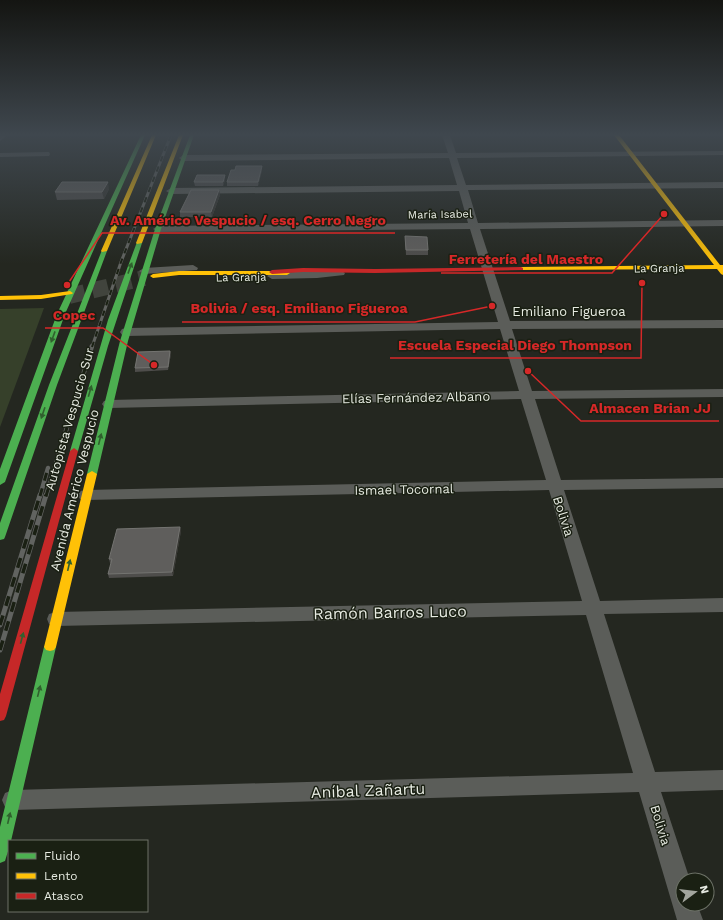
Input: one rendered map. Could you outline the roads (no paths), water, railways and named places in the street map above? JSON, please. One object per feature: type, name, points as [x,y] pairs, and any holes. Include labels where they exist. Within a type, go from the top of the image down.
[{"type":"main road","points":[[0,482],[70,293],[123,178]]},
{"type":"main road","name":"Autopista Vespucio Sur","points":[[0,537],[76,317],[134,178]]},
{"type":"main road","name":"Autopista Vespucio Sur","points":[[0,716],[102,354],[130,267],[164,178]]},
{"type":"main road","name":"Avenida Américo Vespucio","points":[[0,856],[126,332],[146,277],[158,229],[177,178]]},
{"type":"main road","points":[[649,178],[721,269]]},
{"type":"main road","name":"La Granja","points":[[272,272],[326,270],[721,269]]},
{"type":"main road","name":"La Granja","points":[[146,277],[179,273],[355,271]]},
{"type":"main road","points":[[0,298],[41,297],[70,293]]},
{"type":"main road","points":[[0,302],[37,301],[61,298]]},
{"type":"street","name":"Bolivia","points":[[459,178],[675,872]]},
{"type":"street","points":[[172,191],[723,185]]},
{"type":"street","name":"María Isabel","points":[[158,229],[723,223]]},
{"type":"street","name":"La Granja","points":[[146,277],[184,268],[283,268],[326,270]]},
{"type":"street","name":"La Granja","points":[[146,277],[178,278],[317,275],[340,272]]},
{"type":"street","name":"Emiliano Figueroa","points":[[126,332],[504,325],[723,324]]},
{"type":"street","name":"Elías Fernández Albano","points":[[109,404],[527,395],[723,393]]},
{"type":"street","name":"Ismael Tocornal","points":[[86,495],[723,483]]},
{"type":"street","name":"Ramón Barros Luco","points":[[56,619],[723,605]]},
{"type":"street","name":"Aníbal Zañartu","points":[[13,800],[723,780]]},
{"type":"tunnel","points":[[69,296],[144,278]]},
{"type":"railway","points":[[92,347],[121,262],[154,178]]},
{"type":"railway","points":[[46,496],[92,346]]},
{"type":"railway","points":[[40,496],[48,468]]},
{"type":"railway","points":[[0,625],[40,495]]},
{"type":"railway","points":[[0,650],[46,495]]},
{"type":"place","name":"Ferretería del Maestro","points":[[664,214]]},
{"type":"place","name":"Escuela Especial Diego Thompson","points":[[642,283]]},
{"type":"place","name":"Av. Américo Vespucio / esq. Cerro Negro","points":[[67,285]]},
{"type":"place","name":"Bolivia / esq. Emiliano Figueroa","points":[[492,306]]},
{"type":"place","name":"Copec","points":[[154,365]]},
{"type":"place","name":"Almacen Brian JJ","points":[[528,371]]}]
